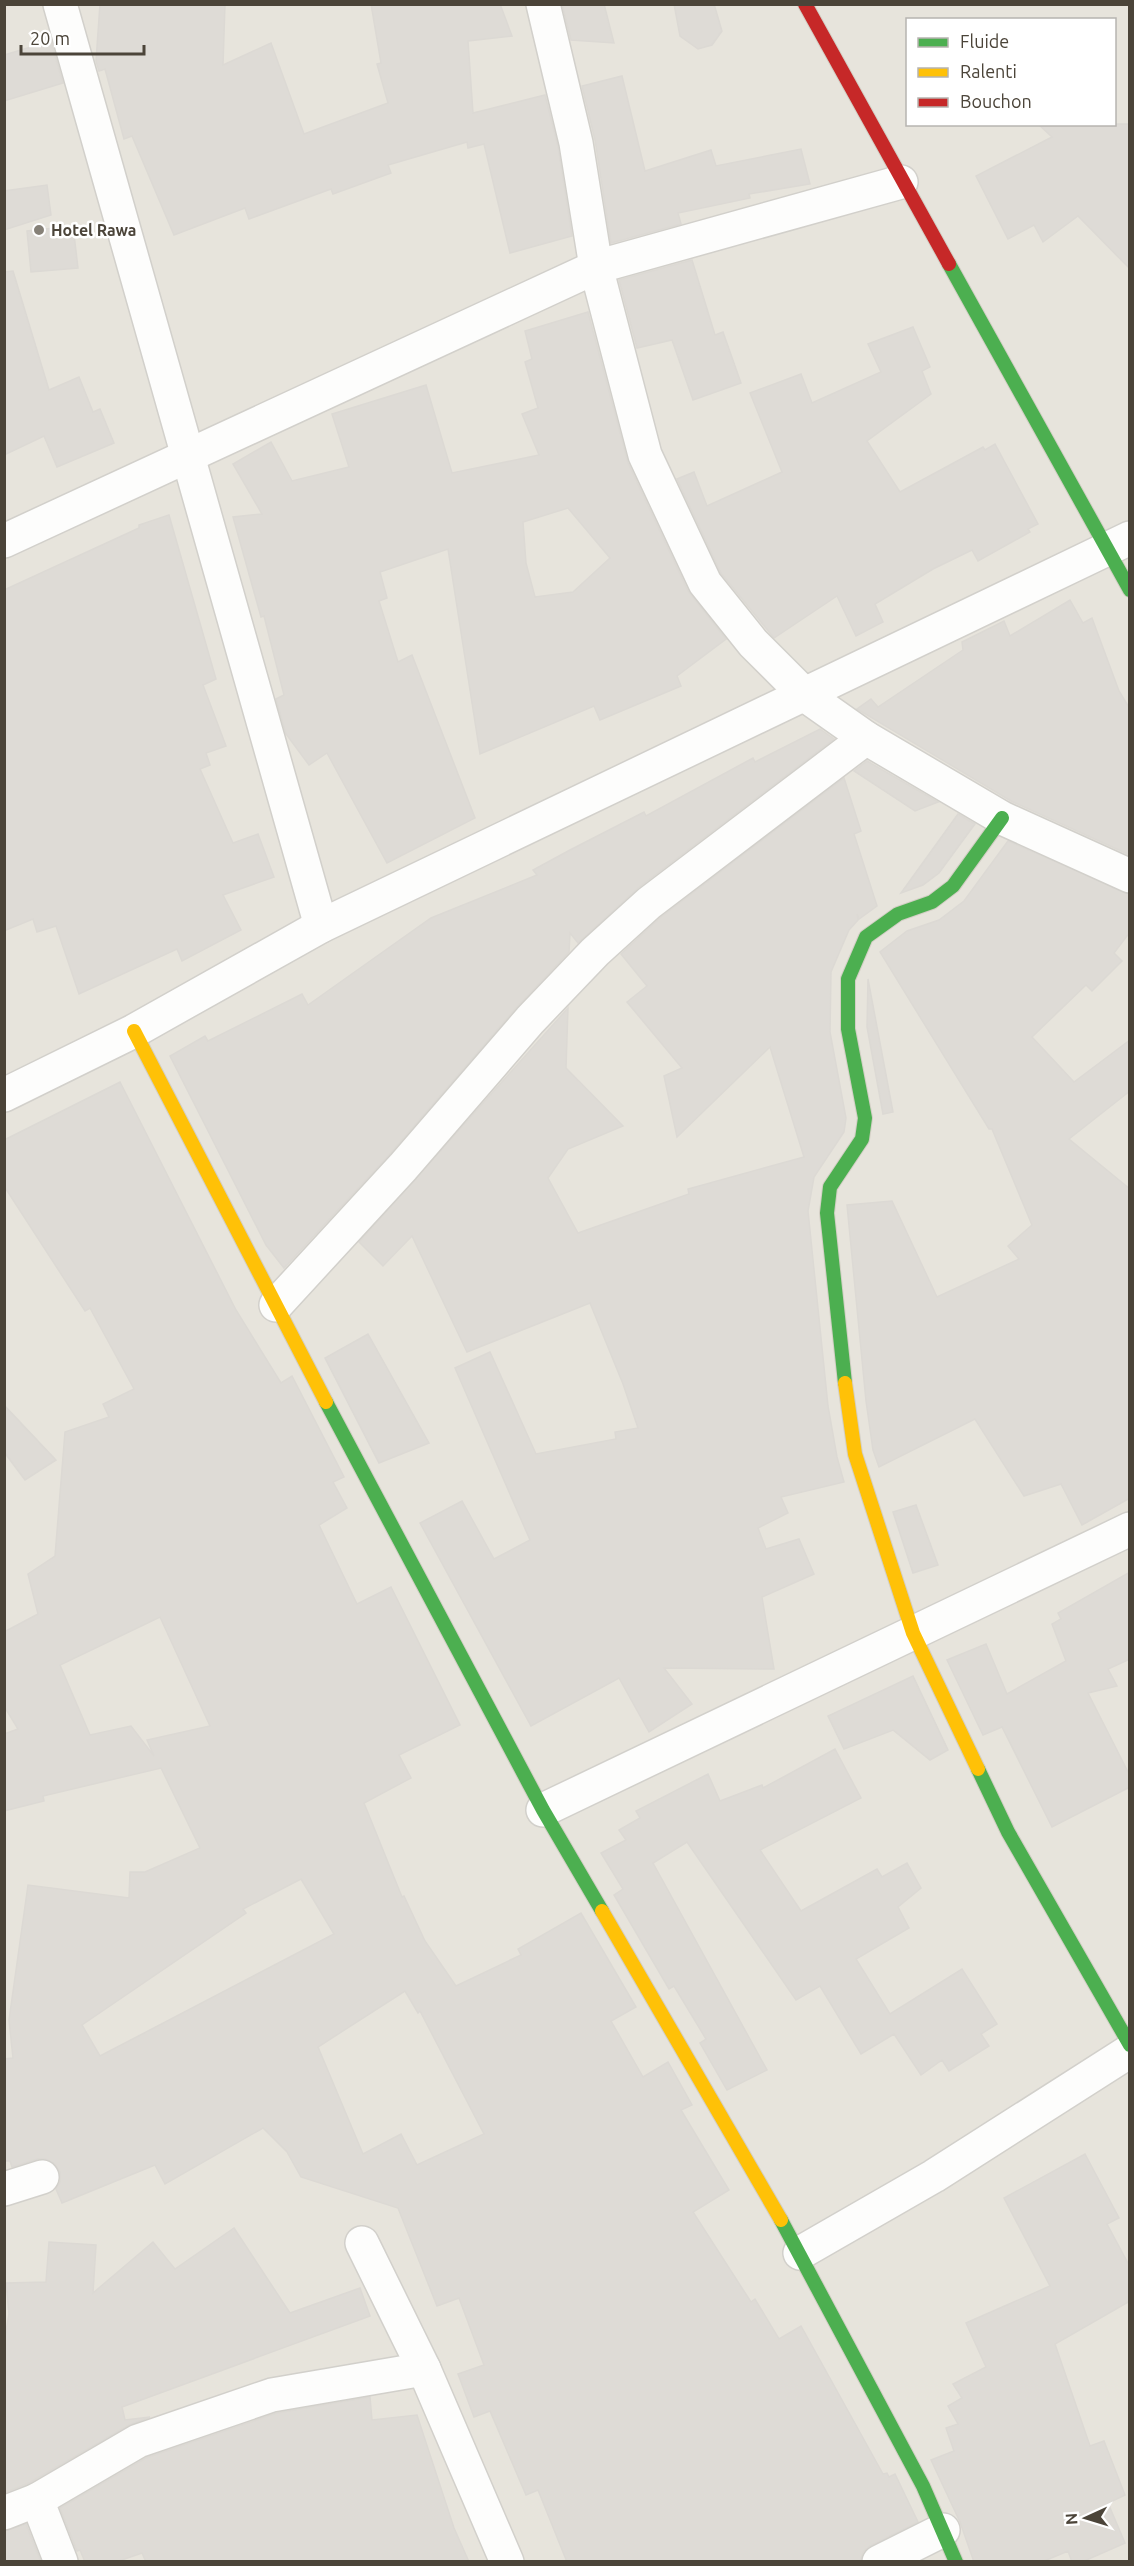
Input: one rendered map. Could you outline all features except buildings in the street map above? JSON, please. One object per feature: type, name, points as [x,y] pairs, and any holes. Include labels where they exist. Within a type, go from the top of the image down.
[{"type":"street","points":[[60,4],[186,456],[321,926]]},
{"type":"street","points":[[543,4],[576,143],[596,267],[645,455],[705,583],[753,643],[805,695],[866,738],[1002,818],[1130,876]]},
{"type":"street","points":[[805,4],[901,182],[1119,544],[1130,590]]},
{"type":"street","points":[[4,541],[596,267],[901,182]]},
{"type":"street","points":[[4,1095],[134,1031],[321,926],[1119,544]]},
{"type":"street","points":[[276,1305],[403,1167],[530,1020],[595,952],[649,903],[866,738]]},
{"type":"street","points":[[1002,818],[953,886],[932,902],[898,914],[866,937],[848,979],[848,1029],[865,1118],[862,1139],[830,1187],[826,1213],[838,1304],[847,1403],[855,1454],[913,1633],[1008,1832],[1130,2045]]},
{"type":"street","points":[[134,1031],[543,1810],[800,2253],[923,2486],[956,2562]]},
{"type":"street","points":[[543,1810],[1130,1529]]},
{"type":"street","points":[[800,2253],[934,2176],[1130,2051]]},
{"type":"street","points":[[4,2189],[42,2177]]},
{"type":"street","points":[[362,2243],[424,2369],[507,2562]]},
{"type":"street","points":[[4,2513],[37,2500],[138,2441],[272,2395],[424,2369]]},
{"type":"street","points":[[37,2500],[62,2562]]},
{"type":"street","points":[[879,2562],[943,2530]]},
{"type":"shaded area","points":[[5,5],[1129,5],[1129,2561],[5,2561]]},
{"type":"traffic: fast","points":[[949,264],[1130,590]]},
{"type":"traffic: fast","points":[[845,1383],[827,1213],[830,1187],[862,1139],[865,1118],[848,1029],[848,979],[866,937],[898,914],[932,902],[953,886],[1002,818]]},
{"type":"traffic: fast","points":[[326,1402],[543,1810],[602,1911]]},
{"type":"traffic: fast","points":[[978,1769],[1008,1832],[1130,2045]]},
{"type":"traffic: fast","points":[[781,2220],[923,2486],[956,2562]]},
{"type":"traffic: slow","points":[[134,1031],[326,1402]]},
{"type":"traffic: slow","points":[[845,1383],[855,1454],[913,1633],[978,1769]]},
{"type":"traffic: slow","points":[[602,1911],[781,2220]]},
{"type":"traffic: jam","points":[[805,4],[949,264]]},
{"type":"place","name":"Hotel Rawa","points":[[39,230]]}]
